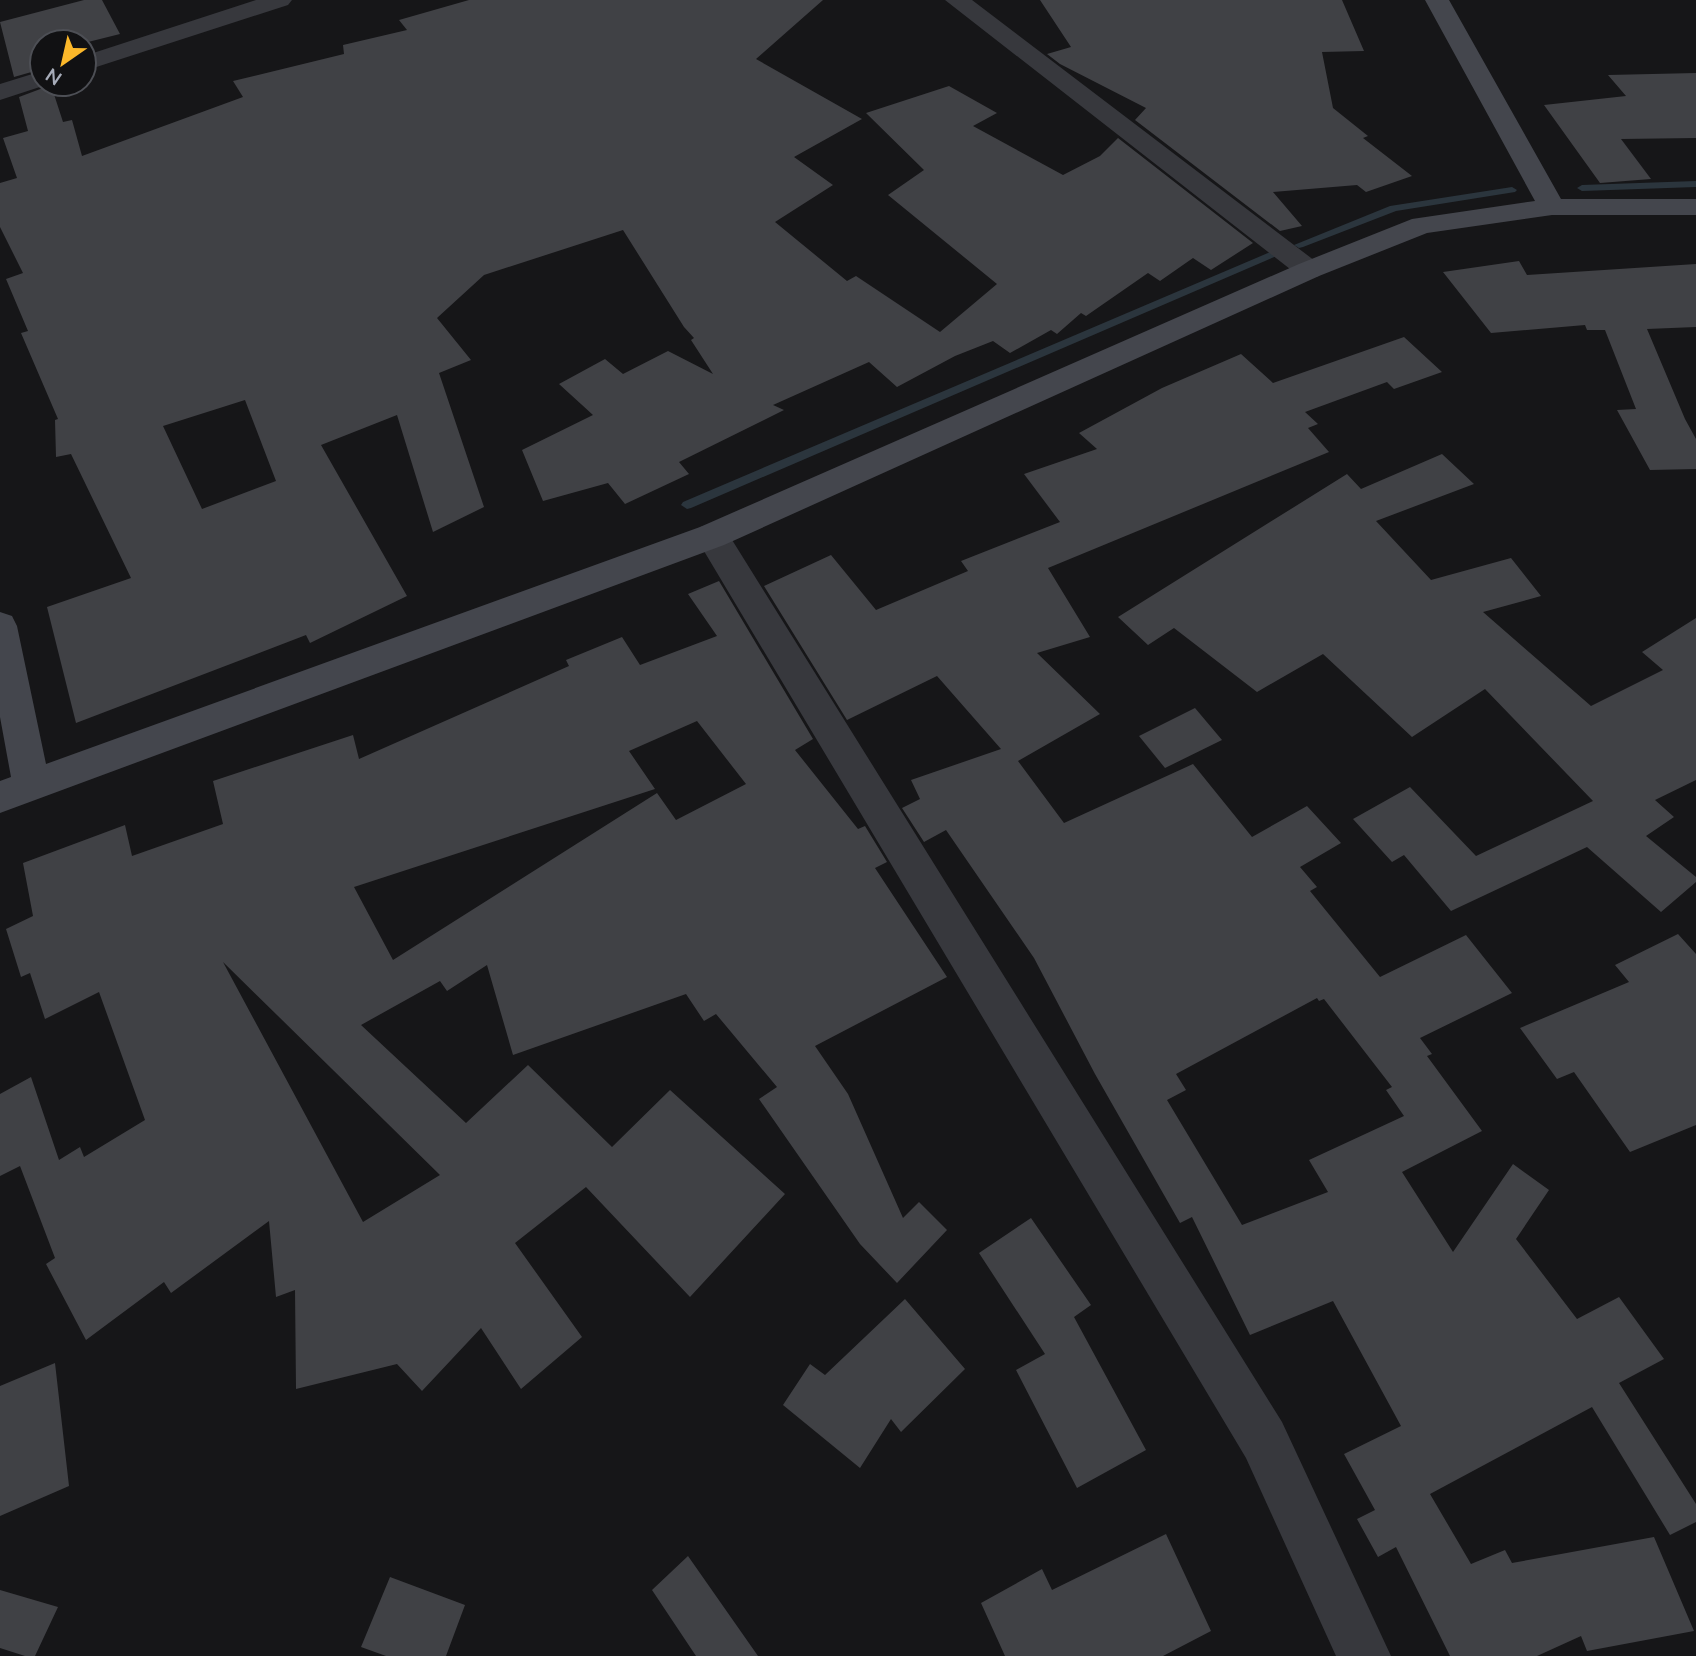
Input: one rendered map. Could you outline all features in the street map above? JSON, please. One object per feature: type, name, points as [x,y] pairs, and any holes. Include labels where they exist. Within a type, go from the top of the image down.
[{"type":"main road","points":[[1437,0],[1552,207]]},
{"type":"main road","points":[[0,626],[16,791],[712,536],[1309,270],[1422,225],[1552,207],[1696,207]]},
{"type":"street","points":[[98,59],[280,0]]},
{"type":"street","points":[[957,0],[1309,270]]},
{"type":"street","points":[[0,92],[28,83]]},
{"type":"street","points":[[712,536],[1265,1440],[1364,1656]]},
{"type":"building","points":[[84,0],[102,0],[120,34],[98,40],[98,28],[28,28],[28,73],[14,77],[0,22]]},
{"type":"building","points":[[469,0],[823,0],[756,59],[862,119],[794,157],[833,185],[775,222],[847,281],[856,276],[940,332],[997,284],[888,195],[924,170],[866,113],[949,86],[997,113],[973,126],[1063,175],[1100,156],[1118,138],[1253,243],[1211,270],[1193,258],[1160,281],[1148,273],[1086,316],[1081,313],[1057,334],[1051,330],[1010,353],[993,341],[955,356],[897,387],[869,362],[773,405],[784,410],[679,462],[689,474],[625,504],[608,483],[543,501],[522,450],[593,415],[559,384],[605,359],[623,374],[668,351],[713,374],[691,340],[694,338],[684,327],[623,230],[484,275],[437,318],[471,360],[439,373],[484,507],[433,532],[397,415],[321,445],[407,596],[310,643],[306,635],[76,723],[47,607],[131,578],[71,454],[56,457],[55,420],[58,419],[21,333],[28,331],[6,279],[23,273],[0,227],[0,183],[17,178],[3,138],[28,131],[19,97],[28,94],[28,98],[55,98],[63,122],[72,120],[82,156],[243,97],[233,81],[344,54],[343,45],[407,30],[399,20]],"holes":[[[245,400],[276,481],[202,509],[163,426]]]},
{"type":"building","points":[[1040,0],[1342,0],[1364,51],[1322,52],[1333,108],[1368,136],[1363,138],[1412,176],[1366,192],[1357,185],[1273,192],[1302,226],[1280,231],[1135,120],[1146,108],[1060,64],[1047,54],[1071,47]]},
{"type":"building","points":[[1696,73],[1696,138],[1621,139],[1651,179],[1600,183],[1544,105],[1626,96],[1608,75]]},
{"type":"building","points":[[1519,261],[1527,275],[1696,264],[1696,327],[1647,329],[1696,439],[1696,469],[1650,470],[1617,410],[1636,409],[1605,330],[1587,330],[1585,325],[1491,333],[1443,272]]},
{"type":"building","points":[[1404,337],[1442,372],[1394,389],[1387,382],[1305,412],[1318,424],[1308,428],[1329,452],[1048,568],[1090,637],[1037,653],[1100,714],[1018,761],[1064,823],[1193,764],[1252,837],[1307,806],[1341,843],[1300,867],[1317,887],[1310,891],[1380,977],[1466,935],[1512,993],[1420,1038],[1432,1054],[1427,1056],[1482,1131],[1402,1172],[1453,1252],[1513,1164],[1549,1190],[1516,1239],[1577,1319],[1619,1297],[1664,1359],[1619,1383],[1696,1504],[1696,1522],[1670,1535],[1592,1407],[1430,1494],[1471,1564],[1505,1550],[1512,1563],[1654,1537],[1694,1631],[1587,1651],[1581,1636],[1537,1656],[1450,1656],[1396,1547],[1378,1557],[1357,1519],[1375,1510],[1344,1454],[1401,1426],[1333,1301],[1250,1335],[1192,1217],[1180,1223],[1095,1074],[1034,958],[946,830],[924,842],[902,808],[920,799],[911,780],[1001,749],[937,676],[847,720],[764,586],[831,555],[876,610],[968,571],[961,561],[1060,522],[1024,474],[1097,449],[1079,433],[1162,388],[1241,354],[1273,383]],"holes":[[[1317,998],[1319,1001],[1324,999],[1392,1087],[1386,1090],[1404,1116],[1309,1160],[1328,1192],[1242,1225],[1167,1100],[1186,1090],[1176,1074]]]},
{"type":"building","points":[[1442,454],[1474,484],[1376,521],[1431,580],[1511,558],[1541,596],[1483,612],[1591,706],[1663,670],[1642,652],[1696,618],[1696,780],[1655,800],[1674,817],[1646,836],[1696,877],[1696,882],[1661,912],[1587,847],[1451,911],[1404,855],[1392,862],[1353,819],[1410,787],[1476,856],[1593,801],[1485,689],[1412,737],[1323,654],[1257,692],[1174,628],[1148,645],[1118,617],[1347,474],[1361,489]]},
{"type":"building","points":[[719,581],[813,739],[795,750],[858,829],[865,826],[887,862],[875,868],[947,977],[815,1046],[848,1094],[903,1218],[919,1202],[947,1230],[897,1283],[860,1244],[759,1099],[777,1087],[716,1014],[704,1021],[686,994],[513,1055],[487,965],[447,991],[440,981],[361,1025],[466,1123],[528,1065],[612,1147],[670,1090],[785,1194],[690,1297],[586,1187],[515,1243],[582,1337],[521,1389],[481,1328],[422,1391],[397,1364],[296,1389],[295,1290],[276,1297],[269,1221],[171,1293],[164,1282],[86,1340],[46,1264],[55,1258],[20,1166],[0,1176],[0,1094],[31,1077],[59,1160],[80,1147],[84,1157],[145,1120],[99,992],[45,1019],[30,973],[21,977],[6,929],[33,916],[23,863],[125,825],[132,856],[223,824],[213,781],[353,735],[359,759],[569,666],[566,660],[622,637],[640,665],[717,636],[688,594]],"holes":[[[697,721],[746,784],[676,820],[657,793],[393,960],[354,887],[655,789],[629,751]],[[223,962],[440,1175],[363,1222]]]},
{"type":"building","points":[[1195,708],[1222,740],[1165,768],[1139,736]]},
{"type":"building","points":[[1678,934],[1696,954],[1696,1125],[1630,1152],[1574,1072],[1557,1079],[1520,1028],[1629,982],[1615,965]]},
{"type":"building","points":[[1031,1218],[1091,1305],[1074,1317],[1146,1450],[1077,1488],[1016,1370],[1045,1354],[979,1253]]},
{"type":"building","points":[[905,1299],[965,1369],[901,1432],[891,1419],[860,1468],[783,1405],[810,1364],[825,1375]]},
{"type":"building","points":[[55,1363],[69,1486],[0,1516],[0,1386]]},
{"type":"building","points":[[1166,1534],[1211,1631],[1163,1656],[1005,1656],[981,1603],[1042,1569],[1052,1590]]},
{"type":"building","points":[[688,1556],[758,1656],[696,1656],[652,1590]]},
{"type":"building","points":[[390,1577],[465,1605],[446,1656],[386,1656],[361,1647]]},
{"type":"building","points":[[0,1590],[58,1607],[35,1656],[25,1656],[0,1648]]},
{"type":"waterway","points":[[1582,188],[1696,184]]},
{"type":"waterway","points":[[1299,245],[1394,208],[1512,190]]},
{"type":"waterway","points":[[687,505],[1275,253]]}]
